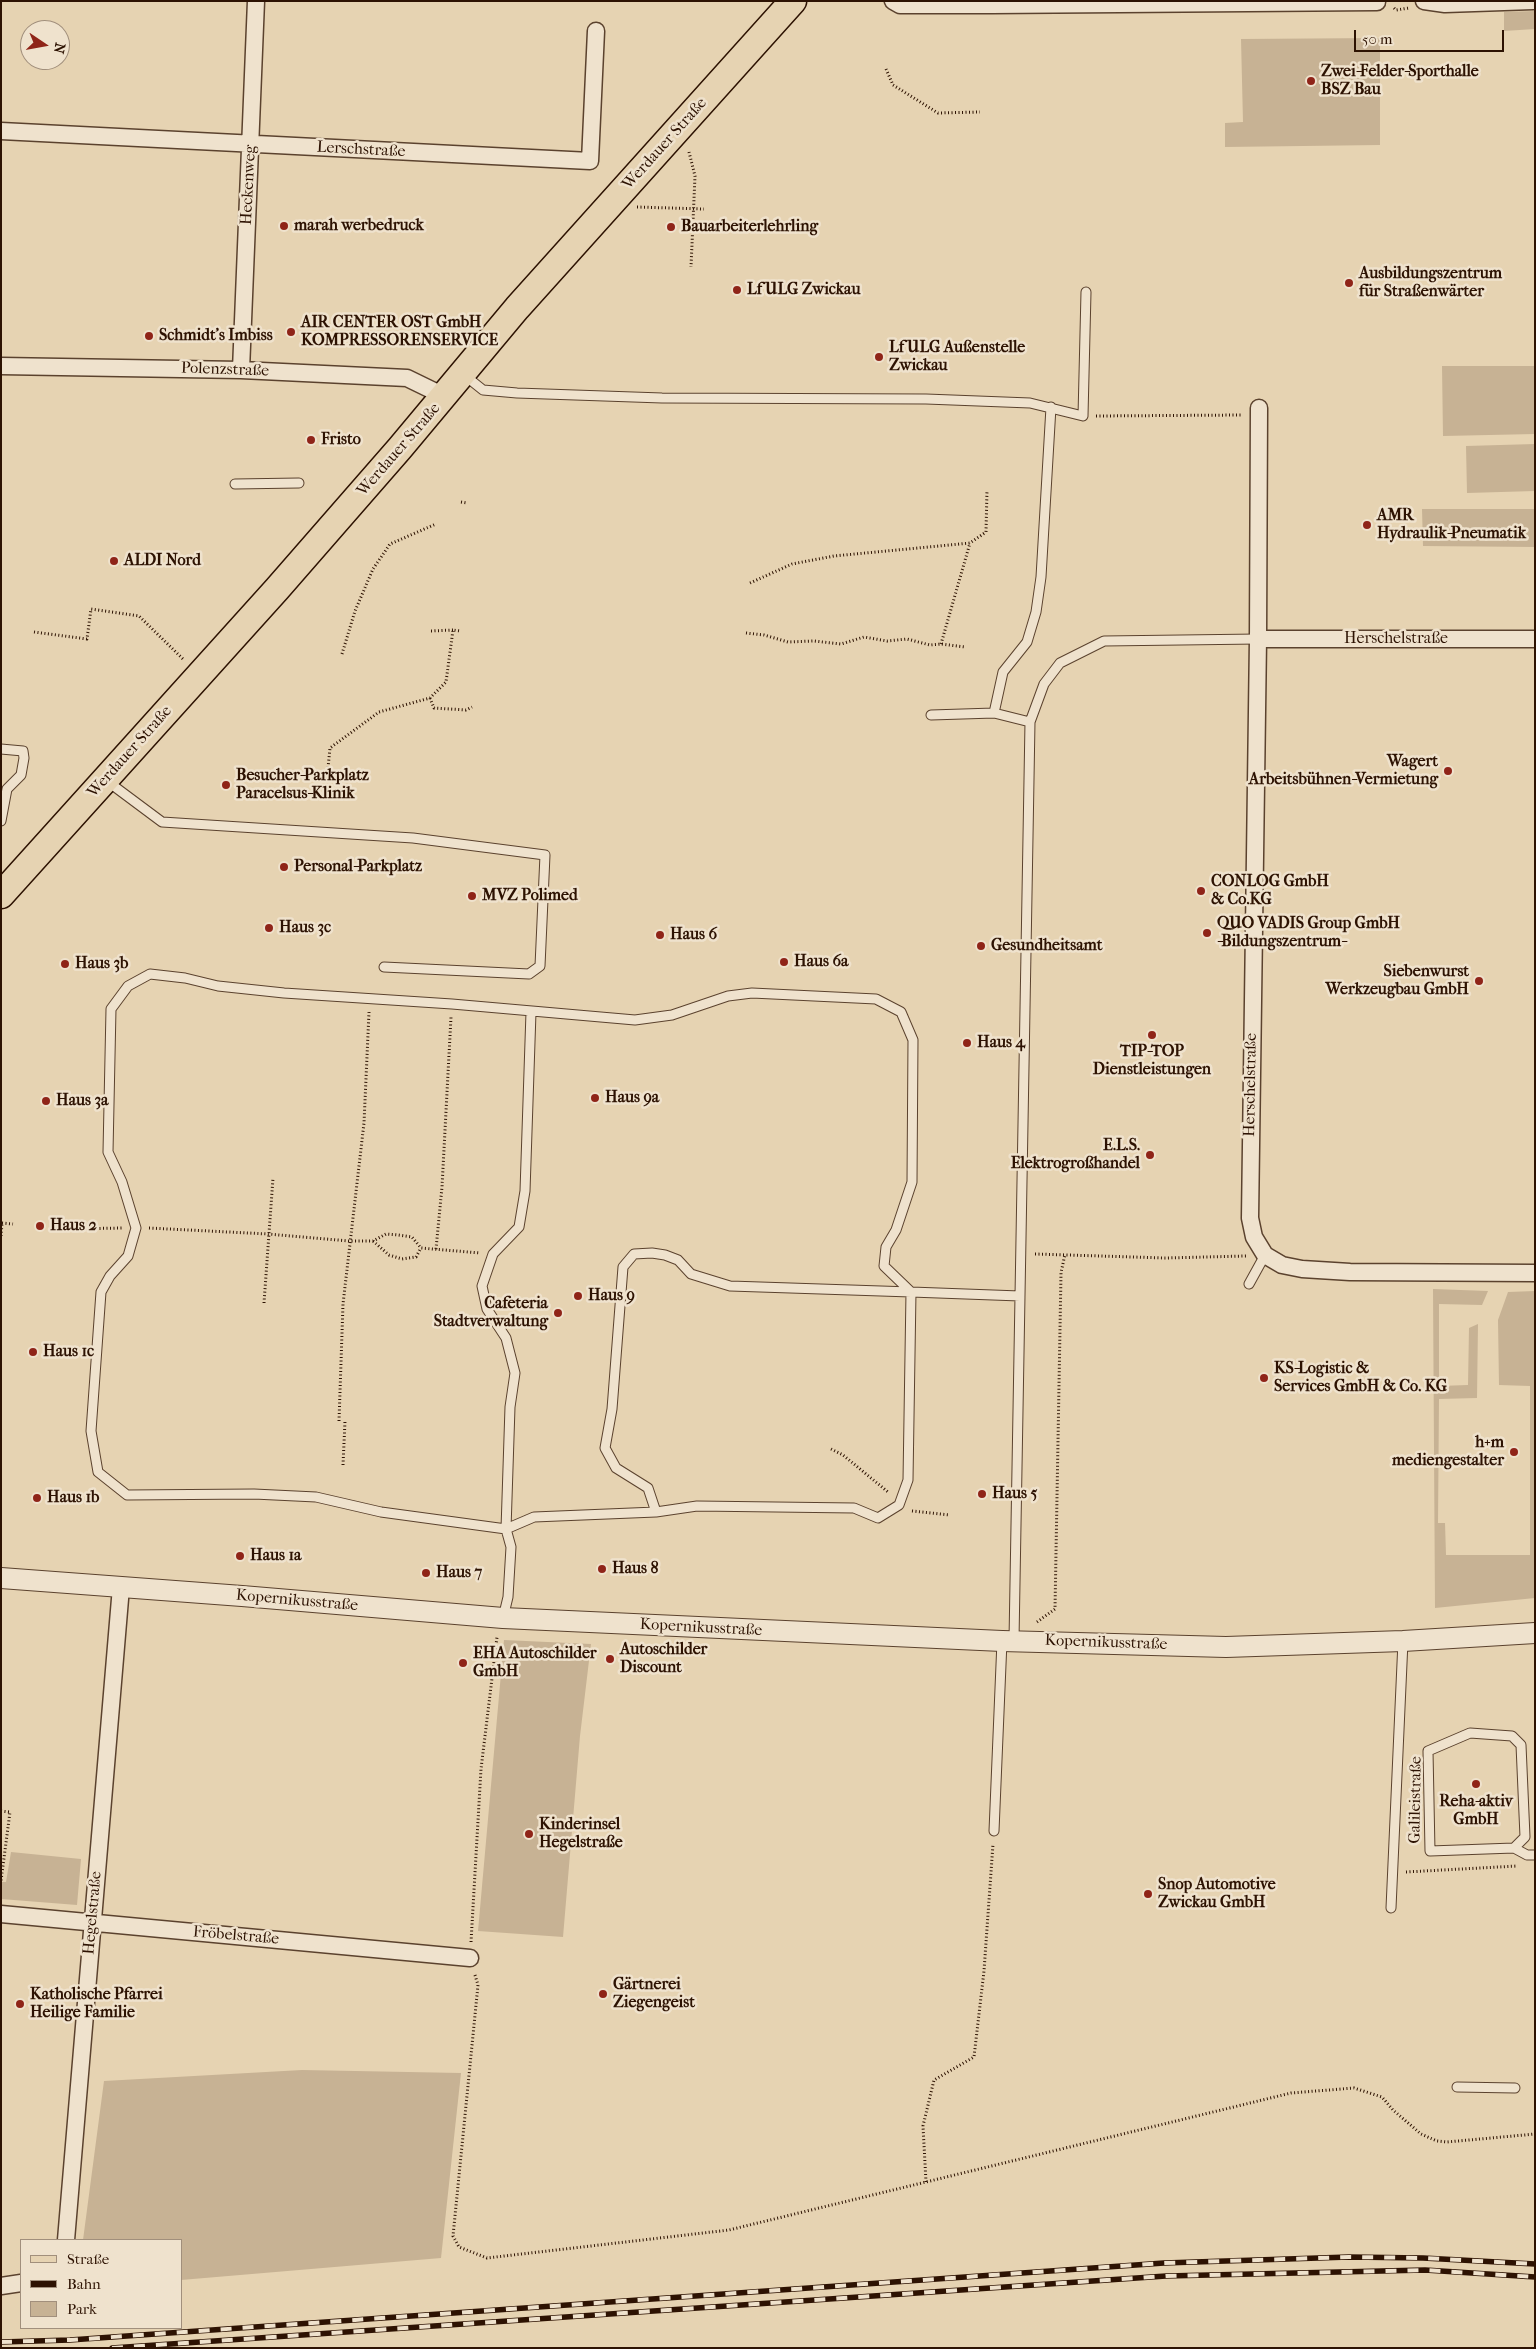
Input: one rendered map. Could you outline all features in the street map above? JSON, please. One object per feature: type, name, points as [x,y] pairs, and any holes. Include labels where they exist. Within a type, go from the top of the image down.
[{"type":"main road","name":"Werdauer Straße","points":[[1,895],[200,676],[463,374],[517,308],[793,1]]},
{"type":"street","name":"Heckenweg","points":[[241,370],[256,1]]},
{"type":"street","points":[[894,1],[900,5],[1377,2]]},
{"type":"street","points":[[1418,4],[1533,1]]},
{"type":"street","name":"Lerschstraße","points":[[1,131],[590,161],[596,30]]},
{"type":"street","name":"Polenzstraße","points":[[1,366],[241,370],[407,378],[444,396]]},
{"type":"street","name":"Herschelstraße","points":[[1259,412],[1258,639],[1250,1218],[1254,1236],[1265,1255]]},
{"type":"street","name":"Herschelstraße","points":[[1258,639],[1535,639]]},
{"type":"street","points":[[1265,1255],[1282,1264],[1302,1269],[1350,1272],[1535,1273]]},
{"type":"street","name":"Kopernikusstraße","points":[[1,1578],[503,1618],[1008,1640],[1226,1647],[1403,1641],[1535,1633]]},
{"type":"street","name":"Hegelstraße","points":[[66,2239],[122,1587]]},
{"type":"street","name":"Fröbelstraße","points":[[1,1914],[470,1958]]},
{"type":"street","points":[[1,2286],[20,2284]]},
{"type":"lane","points":[[463,374],[483,390],[565,396],[926,399],[1030,403],[1083,416],[1086,292]]},
{"type":"lane","points":[[994,713],[1002,672],[1027,642],[1036,612],[1042,577],[1051,407]]},
{"type":"lane","points":[[235,484],[299,483]]},
{"type":"lane","points":[[994,1831],[1008,1640],[1020,1296],[1030,722],[1044,684],[1060,663],[1104,641],[1258,639]]},
{"type":"lane","points":[[931,715],[994,713],[1030,722]]},
{"type":"lane","points":[[1,749],[23,751],[24,758],[21,775],[7,789],[1,821]]},
{"type":"lane","points":[[105,779],[162,822],[413,838],[544,855],[540,966],[529,974],[384,967]]},
{"type":"lane","points":[[150,974],[265,991],[452,1004],[635,1020],[672,1015],[728,996],[752,993],[876,999],[901,1012],[913,1040],[912,1182],[896,1230],[886,1247],[884,1266],[911,1292],[908,1480],[899,1505],[878,1518],[854,1508],[697,1506],[656,1512],[534,1517],[506,1529],[381,1512],[316,1497],[254,1494],[127,1495],[98,1472],[91,1431],[101,1292],[110,1276],[128,1256],[136,1228],[122,1182],[108,1152],[111,1009],[128,986],[150,974]]},
{"type":"lane","points":[[503,1618],[508,1597],[511,1547],[506,1529],[510,1407],[515,1374],[506,1338],[487,1309],[482,1286],[493,1254],[519,1227],[525,1191],[531,1012]]},
{"type":"lane","points":[[656,1512],[648,1488],[616,1468],[606,1448],[612,1409],[623,1267],[634,1254],[652,1253],[665,1255],[678,1260],[691,1274],[730,1286],[1020,1296]]},
{"type":"lane","points":[[1248,1284],[1265,1255]]},
{"type":"lane","points":[[1391,1908],[1403,1641]]},
{"type":"lane","name":"Galileistraße","points":[[1470,1733],[1512,1736],[1521,1745],[1525,1837],[1514,1848],[1430,1851],[1428,1751],[1470,1733]]},
{"type":"lane","points":[[1514,1848],[1531,1855]]},
{"type":"lane","points":[[1457,2087],[1515,2088]]},
{"type":"path","points":[[1393,6],[1396,10],[1418,4]]},
{"type":"path","points":[[886,68],[893,85],[938,112],[980,112]]},
{"type":"path","points":[[683,125],[695,176],[691,267]]},
{"type":"path","points":[[613,202],[639,208],[704,209]]},
{"type":"path","points":[[1083,416],[1259,412]]},
{"type":"path","points":[[750,583],[792,564],[834,556],[970,543],[986,532],[987,490]]},
{"type":"path","points":[[461,502],[467,503]]},
{"type":"path","points":[[342,654],[354,611],[373,569],[390,544],[436,524]]},
{"type":"path","points":[[941,644],[970,543]]},
{"type":"path","points":[[34,632],[87,639],[92,609],[139,616],[200,676]]},
{"type":"path","points":[[327,778],[330,748],[380,712],[430,698],[446,682],[453,630]]},
{"type":"path","points":[[431,631],[460,631]]},
{"type":"path","points":[[746,633],[764,635],[788,642],[814,641],[841,644],[864,637],[887,641],[907,638],[930,645],[941,644],[965,647]]},
{"type":"path","points":[[430,698],[434,708],[466,710],[472,707]]},
{"type":"path","points":[[339,1421],[343,1304],[364,1123],[370,999]]},
{"type":"path","points":[[436,1249],[442,1187],[452,1004]]},
{"type":"path","points":[[264,1303],[273,1178]]},
{"type":"path","points":[[1,1236],[2,1223],[13,1224]]},
{"type":"path","points":[[68,1229],[136,1228],[268,1234],[349,1241],[373,1241],[386,1234],[412,1237],[421,1248],[493,1254]]},
{"type":"path","points":[[373,1241],[388,1255],[402,1259],[416,1257],[421,1248]]},
{"type":"path","points":[[1020,1254],[1165,1258],[1265,1255]]},
{"type":"path","points":[[1008,1640],[1055,1609],[1061,1273],[1065,1254]]},
{"type":"path","points":[[343,1465],[345,1421]]},
{"type":"path","points":[[503,1618],[496,1638],[481,1769],[470,1958],[478,1985],[453,2236],[459,2247],[487,2258],[729,2230],[1300,2092],[1354,2088],[1382,2096],[1394,2110],[1421,2134],[1437,2141],[1447,2142],[1535,2134]]},
{"type":"path","points":[[1,1811],[10,1812],[1,1881]]},
{"type":"path","points":[[926,2182],[923,2126],[934,2080],[974,2057],[984,1972],[994,1831]]},
{"type":"path","points":[[1393,1872],[1522,1866],[1531,1855]]},
{"type":"green space","points":[[1535,11],[1535,29],[1504,31],[1504,12]]},
{"type":"green space","name":"Zwei-Felder-Sporthalle BSZ Bau","points":[[1380,38],[1380,145],[1225,147],[1225,123],[1243,122],[1241,39]]},
{"type":"green space","points":[[1442,366],[1535,366],[1535,434],[1443,436]]},
{"type":"green space","points":[[1535,444],[1535,491],[1467,493],[1466,446]]},
{"type":"green space","points":[[1422,509],[1535,509],[1535,547],[1423,546]]},
{"type":"green space","points":[[1433,1289],[1488,1291],[1482,1305],[1439,1304],[1439,1386],[1468,1385],[1469,1328],[1478,1324],[1477,1398],[1439,1399],[1438,1523],[1445,1523],[1446,1555],[1530,1555],[1530,1386],[1499,1385],[1498,1320],[1508,1292],[1535,1291],[1535,1598],[1435,1608]]},
{"type":"green space","name":"Kinderinsel Hegelstraße","points":[[504,1640],[591,1644],[580,1736],[563,1937],[478,1931]]},
{"type":"green space","points":[[11,1852],[81,1859],[77,1905],[1,1899],[1,1882],[6,1882]]},
{"type":"green space","points":[[302,2070],[461,2073],[441,2258],[182,2280],[182,2239],[83,2239],[104,2081]]},
{"type":"railway","points":[[1,2342],[70,2340],[1164,2263],[1349,2257],[1423,2258],[1535,2264]]},
{"type":"railway","points":[[112,2348],[1166,2276],[1425,2270],[1535,2277]]},
{"type":"place","name":"Zwei-Felder-Sporthalle BSZ Bau","points":[[1311,81]]},
{"type":"place","name":"marah werbedruck","points":[[284,226]]},
{"type":"place","name":"Bauarbeiterlehrling","points":[[671,227]]},
{"type":"place","name":"Ausbildungszentrum für Straßenwärter","points":[[1349,283]]},
{"type":"place","name":"LfULG Zwickau","points":[[737,290]]},
{"type":"place","name":"AIR CENTER OST GmbH KOMPRESSORENSERVICE","points":[[291,332]]},
{"type":"place","name":"Schmidt's Imbiss","points":[[149,336]]},
{"type":"place","name":"LfULG Außenstelle Zwickau","points":[[879,357]]},
{"type":"place","name":"Fristo","points":[[311,440]]},
{"type":"place","name":"AMR Hydraulik-Pneumatik","points":[[1367,525]]},
{"type":"place","name":"ALDI Nord","points":[[114,561]]},
{"type":"place","name":"Wagert Arbeitsbühnen-Vermietung","points":[[1448,771]]},
{"type":"place","name":"Besucher-Parkplatz Paracelsus-Klinik","points":[[226,785]]},
{"type":"place","name":"Personal-Parkplatz","points":[[284,867]]},
{"type":"place","name":"CONLOG GmbH & Co.KG","points":[[1201,891]]},
{"type":"place","name":"MVZ Polimed","points":[[472,896]]},
{"type":"place","name":"Haus 3c","points":[[269,928]]},
{"type":"place","name":"QUO VADIS Group GmbH -Bildungszentrum-","points":[[1207,933]]},
{"type":"place","name":"Haus 6","points":[[660,935]]},
{"type":"place","name":"Gesundheitsamt","points":[[981,946]]},
{"type":"place","name":"Haus 6a","points":[[784,962]]},
{"type":"place","name":"Haus 3b","points":[[65,964]]},
{"type":"place","name":"Siebenwurst Werkzeugbau GmbH","points":[[1479,981]]},
{"type":"place","name":"TIP-TOP Dienstleistungen","points":[[1152,1035]]},
{"type":"place","name":"Haus 4","points":[[967,1043]]},
{"type":"place","name":"Haus 9a","points":[[595,1098]]},
{"type":"place","name":"Haus 3a","points":[[46,1101]]},
{"type":"place","name":"E.L.S. Elektrogroßhandel","points":[[1150,1155]]},
{"type":"place","name":"Haus 2","points":[[40,1226]]},
{"type":"place","name":"Haus 9","points":[[578,1296]]},
{"type":"place","name":"Cafeteria Stadtverwaltung","points":[[558,1313]]},
{"type":"place","name":"Haus 1c","points":[[33,1352]]},
{"type":"place","name":"KS-Logistic & Services GmbH & Co. KG","points":[[1264,1378]]},
{"type":"place","name":"h+m mediengestalter","points":[[1514,1452]]},
{"type":"place","name":"Haus 5","points":[[982,1494]]},
{"type":"place","name":"Haus 1b","points":[[37,1498]]},
{"type":"place","name":"Haus 1a","points":[[240,1556]]},
{"type":"place","name":"Haus 8","points":[[602,1569]]},
{"type":"place","name":"Haus 7","points":[[426,1573]]},
{"type":"place","name":"Autoschilder Discount","points":[[610,1659]]},
{"type":"place","name":"EHA Autoschilder GmbH","points":[[463,1663]]},
{"type":"place","name":"Reha-aktiv GmbH","points":[[1476,1784]]},
{"type":"place","name":"Kinderinsel Hegelstraße","points":[[529,1834]]},
{"type":"place","name":"Snop Automotive Zwickau GmbH","points":[[1148,1894]]},
{"type":"place","name":"Gärtnerei Ziegengeist","points":[[603,1994]]},
{"type":"place","name":"Katholische Pfarrei Heilige Familie","points":[[20,2004]]}]
